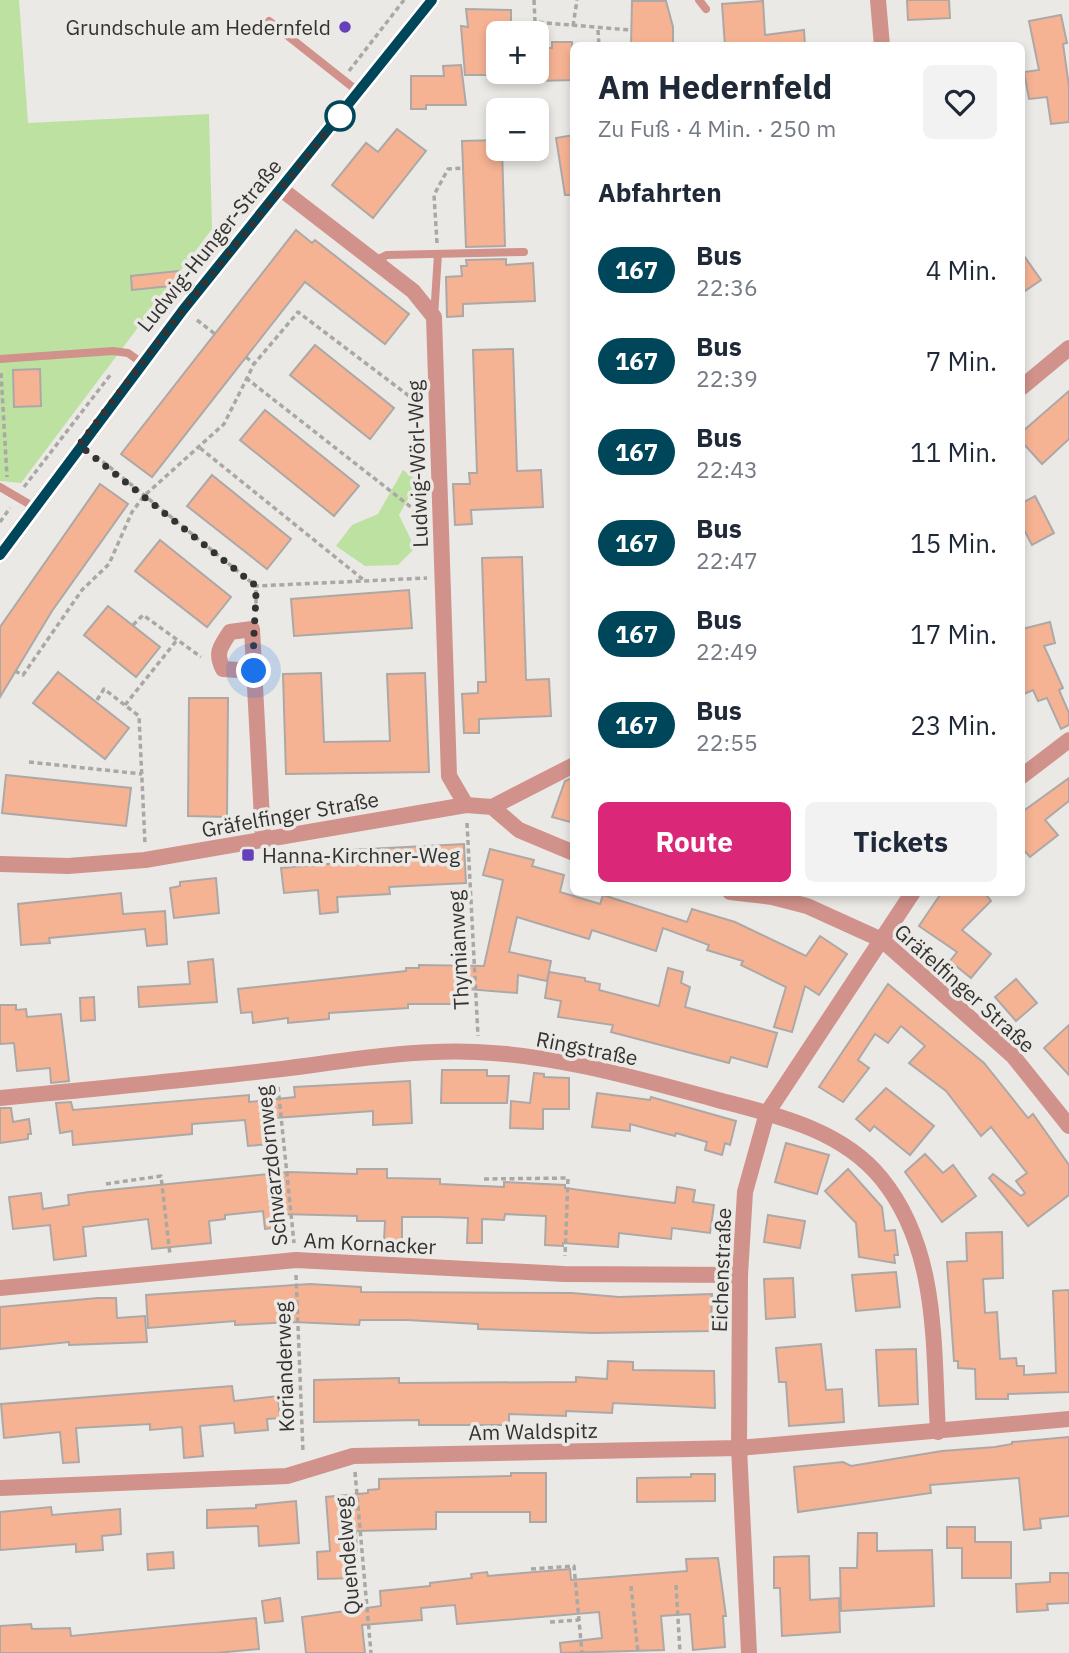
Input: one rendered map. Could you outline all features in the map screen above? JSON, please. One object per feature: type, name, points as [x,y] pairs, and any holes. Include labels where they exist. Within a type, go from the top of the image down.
[{"type":"street","name":"Ludwig-Hunger-Straße","points":[[0,555],[79,445],[183,310],[360,93],[432,0]]},
{"type":"street","points":[[878,0],[882,42]]},
{"type":"street","points":[[281,189],[412,291],[434,317]]},
{"type":"street","name":"Ludwig-Wörl-Weg","points":[[434,317],[449,776],[466,805]]},
{"type":"street","points":[[1025,385],[1069,348]]},
{"type":"street","points":[[254,671],[223,669],[218,650],[230,632],[252,629],[263,838]]},
{"type":"street","points":[[1025,774],[1069,740]]},
{"type":"street","points":[[570,767],[492,807],[519,830],[570,851]]},
{"type":"street","name":"Gräfelfinger Straße","points":[[0,864],[68,866],[145,860],[466,805],[492,807]]},
{"type":"street","name":"Gräfelfinger Straße","points":[[776,896],[845,921],[882,940],[1013,1056],[1066,1116]]},
{"type":"street","name":"Eichenstraße","points":[[749,1653],[739,1448],[740,1275],[745,1192],[767,1113],[910,896]]},
{"type":"street","name":"Ringstraße","points":[[0,1098],[392,1056],[479,1052],[541,1059],[622,1075],[767,1113],[816,1130],[840,1143],[880,1176],[905,1214],[924,1263],[929,1291],[938,1432]]},
{"type":"street","name":"Am Kornacker","points":[[0,1288],[296,1260],[564,1274],[740,1275]]},
{"type":"street","name":"Am Waldspitz","points":[[0,1488],[287,1476],[353,1455],[739,1448],[1069,1419]]},
{"type":"lane","points":[[699,0],[706,9]]},
{"type":"lane","points":[[270,21],[360,93]]},
{"type":"lane","points":[[374,261],[387,255],[524,251]]},
{"type":"lane","points":[[434,317],[438,254]]},
{"type":"lane","points":[[0,359],[113,351],[128,353],[142,363]]},
{"type":"lane","points":[[4,488],[34,507]]},
{"type":"path","points":[[534,0],[535,21]]},
{"type":"path","points":[[573,26],[577,0]]},
{"type":"path","points":[[549,23],[598,30],[630,30]]},
{"type":"path","points":[[598,30],[599,42]]},
{"type":"path","points":[[438,254],[435,195],[448,169],[463,168]]},
{"type":"path","points":[[183,310],[215,334]]},
{"type":"path","points":[[15,671],[23,675],[82,590],[109,564],[132,512],[144,496],[224,424],[254,364],[298,312],[437,416]]},
{"type":"path","points":[[246,357],[254,364]]},
{"type":"path","points":[[1,371],[4,488]]},
{"type":"path","points":[[246,378],[440,530]]},
{"type":"path","points":[[79,445],[256,586],[442,577]]},
{"type":"path","points":[[200,448],[365,581]]},
{"type":"path","points":[[252,629],[256,617],[256,586]]},
{"type":"path","points":[[133,625],[143,614],[201,657],[218,658]]},
{"type":"path","points":[[125,705],[177,640]]},
{"type":"path","points":[[97,700],[104,690],[139,716],[145,860]]},
{"type":"path","points":[[29,762],[142,774]]},
{"type":"path","name":"Thymianweg","points":[[466,805],[479,1052]]},
{"type":"path","name":"Schwarzdornweg","points":[[277,1070],[296,1260]]},
{"type":"path","points":[[106,1184],[161,1176],[173,1273]]},
{"type":"path","points":[[484,1179],[568,1178],[564,1274]]},
{"type":"path","name":"Korianderweg","points":[[296,1260],[303,1452],[309,1471]]},
{"type":"path","name":"Quendelweg","points":[[353,1455],[371,1653]]},
{"type":"path","points":[[531,1569],[574,1566],[582,1653]]},
{"type":"path","points":[[676,1585],[680,1653]]},
{"type":"path","points":[[631,1586],[638,1653]]},
{"type":"path","points":[[550,1622],[579,1620]]},
{"type":"green space","points":[[0,0],[19,0],[28,123],[209,114],[212,229],[21,483],[0,481]]},
{"type":"green space","points":[[403,470],[418,481],[399,515],[415,548],[398,565],[365,566],[336,546],[352,525],[378,514]]},
{"type":"building","points":[[907,0],[949,0],[950,18],[908,20]]},
{"type":"building","points":[[632,1],[666,1],[673,27],[673,42],[631,42]]},
{"type":"building","points":[[763,1],[765,35],[804,30],[805,42],[725,42],[722,4]]},
{"type":"building","points":[[466,9],[511,10],[511,21],[486,21],[486,75],[465,75],[461,26],[468,27]]},
{"type":"building","points":[[1061,15],[1067,43],[1063,44],[1069,86],[1069,122],[1051,124],[1047,97],[1029,99],[1025,72],[1039,70],[1029,21]]},
{"type":"building","points":[[552,42],[570,42],[570,80],[549,81],[549,48],[552,48]]},
{"type":"building","points":[[461,65],[466,105],[426,105],[426,109],[411,109],[411,76],[444,76],[443,66]]},
{"type":"building","points":[[397,129],[426,151],[373,218],[332,185],[366,143],[378,152]]},
{"type":"building","points":[[570,136],[570,195],[565,195],[556,138]]},
{"type":"building","points":[[486,140],[486,161],[502,161],[505,246],[466,247],[462,141]]},
{"type":"building","points":[[296,230],[312,243],[315,240],[409,314],[385,344],[305,282],[152,477],[121,454]]},
{"type":"building","points":[[1025,257],[1041,280],[1025,291]]},
{"type":"building","points":[[506,259],[506,265],[533,263],[535,301],[463,304],[463,316],[447,317],[446,277],[462,276],[461,266],[467,266],[466,260]]},
{"type":"building","points":[[178,271],[180,285],[132,290],[131,276]]},
{"type":"building","points":[[315,345],[394,408],[370,439],[290,375]]},
{"type":"building","points":[[513,349],[517,471],[541,470],[543,507],[471,510],[472,524],[455,525],[453,484],[470,484],[469,473],[477,473],[473,350]]},
{"type":"building","points":[[40,369],[41,406],[14,407],[13,370]]},
{"type":"building","points":[[1069,391],[1069,439],[1042,464],[1025,445],[1025,429]]},
{"type":"building","points":[[265,410],[359,486],[334,516],[240,440]]},
{"type":"building","points":[[212,475],[291,539],[267,569],[187,506]]},
{"type":"building","points":[[100,484],[128,504],[52,611],[0,697],[0,627]]},
{"type":"building","points":[[1035,496],[1054,533],[1032,545],[1025,532],[1025,501]]},
{"type":"building","points":[[160,540],[231,597],[207,627],[135,571]]},
{"type":"building","points":[[522,557],[526,680],[549,679],[551,716],[479,719],[479,733],[464,733],[462,694],[478,693],[478,682],[486,682],[482,558]]},
{"type":"building","points":[[409,590],[412,628],[294,636],[291,599]]},
{"type":"building","points":[[108,606],[160,647],[136,677],[84,635]]},
{"type":"building","points":[[1050,622],[1055,643],[1044,646],[1063,688],[1059,690],[1069,713],[1069,725],[1061,729],[1047,698],[1038,701],[1033,690],[1025,694],[1025,628]]},
{"type":"building","points":[[58,672],[129,728],[105,759],[33,703]]},
{"type":"building","points":[[321,673],[324,742],[390,741],[387,674],[425,673],[429,772],[286,774],[283,674]]},
{"type":"building","points":[[189,698],[228,698],[227,817],[188,816]]},
{"type":"building","points":[[6,775],[131,788],[126,826],[2,813]]},
{"type":"building","points":[[1069,778],[1069,801],[1045,820],[1058,835],[1030,857],[1025,851],[1025,810]]},
{"type":"building","points":[[570,779],[570,822],[552,817],[565,781]]},
{"type":"building","points":[[464,844],[466,883],[389,887],[390,894],[337,897],[338,912],[320,914],[318,890],[284,893],[281,868],[350,862],[349,850]]},
{"type":"building","points":[[490,849],[534,860],[532,866],[564,875],[560,892],[570,896],[600,904],[603,896],[606,896],[687,922],[692,909],[735,922],[806,956],[820,936],[847,954],[819,995],[805,986],[792,1032],[774,1027],[786,987],[741,965],[743,961],[707,950],[709,945],[663,928],[656,951],[592,930],[589,939],[517,917],[509,952],[551,961],[547,981],[518,975],[517,993],[467,989],[467,1004],[408,1004],[408,1008],[329,1013],[329,1019],[288,1023],[288,1018],[253,1023],[252,1012],[241,1013],[238,989],[406,971],[406,968],[419,968],[419,965],[484,966],[503,880],[483,875]]},
{"type":"building","points":[[216,878],[219,913],[174,918],[170,888],[180,886],[180,882]]},
{"type":"building","points":[[121,893],[123,914],[165,911],[167,944],[147,946],[145,929],[49,938],[50,943],[21,945],[18,904]]},
{"type":"building","points":[[939,896],[987,896],[991,901],[962,930],[991,954],[971,978],[950,961],[957,952],[919,926]]},
{"type":"building","points":[[213,959],[217,1002],[139,1007],[138,987],[190,984],[188,962]]},
{"type":"building","points":[[668,968],[683,972],[681,983],[690,987],[685,1007],[777,1033],[767,1067],[731,1057],[729,1063],[611,1032],[613,1025],[558,1017],[561,1001],[545,998],[549,972],[585,978],[585,981],[600,984],[599,990],[659,1006]]},
{"type":"building","points":[[1016,979],[1037,1003],[1016,1021],[995,997]]},
{"type":"building","points":[[888,984],[984,1063],[1028,1118],[1033,1114],[1069,1165],[1069,1195],[1028,1226],[989,1178],[993,1174],[1021,1196],[1025,1193],[1016,1181],[1027,1173],[991,1127],[981,1136],[946,1091],[909,1063],[925,1046],[901,1026],[888,1043],[875,1034],[858,1060],[869,1068],[843,1102],[819,1087]]},
{"type":"building","points":[[94,997],[95,1020],[81,1021],[80,998]]},
{"type":"building","points":[[0,1005],[16,1005],[16,1010],[26,1009],[27,1017],[61,1014],[69,1081],[51,1083],[50,1068],[17,1071],[14,1043],[0,1044]]},
{"type":"building","points":[[1069,1025],[1069,1075],[1044,1048]]},
{"type":"building","points":[[442,1070],[487,1070],[487,1076],[509,1076],[507,1103],[441,1103]]},
{"type":"building","points":[[534,1073],[544,1074],[544,1077],[569,1078],[569,1109],[543,1109],[543,1129],[510,1128],[511,1101],[530,1103]]},
{"type":"building","points":[[410,1081],[412,1123],[373,1125],[373,1111],[275,1118],[278,1143],[248,1146],[245,1120],[192,1124],[192,1134],[73,1145],[72,1131],[60,1133],[56,1103],[71,1102],[73,1110],[249,1095],[249,1102],[295,1097],[294,1087]]},
{"type":"building","points":[[886,1088],[934,1126],[910,1155],[874,1126],[870,1131],[856,1119]]},
{"type":"building","points":[[597,1093],[650,1100],[651,1097],[736,1121],[730,1145],[725,1143],[722,1155],[705,1150],[707,1142],[676,1133],[675,1136],[630,1124],[630,1131],[592,1127]]},
{"type":"building","points":[[0,1108],[11,1108],[13,1122],[29,1119],[31,1134],[28,1134],[28,1139],[0,1143]]},
{"type":"building","points":[[786,1143],[829,1155],[817,1194],[775,1182]]},
{"type":"building","points":[[925,1154],[943,1173],[953,1165],[976,1196],[942,1222],[905,1172]]},
{"type":"building","points":[[357,1169],[387,1169],[387,1178],[440,1179],[440,1184],[504,1187],[504,1182],[565,1185],[565,1188],[675,1203],[677,1187],[695,1190],[693,1202],[714,1205],[710,1233],[672,1228],[671,1239],[619,1233],[618,1247],[563,1243],[563,1246],[545,1245],[546,1216],[505,1214],[504,1220],[482,1219],[482,1243],[467,1243],[468,1218],[402,1217],[402,1241],[384,1241],[385,1221],[357,1221],[357,1216],[281,1214],[282,1227],[265,1229],[263,1211],[225,1215],[225,1219],[209,1221],[211,1243],[152,1249],[148,1219],[83,1227],[86,1256],[54,1260],[50,1225],[13,1229],[9,1197],[41,1193],[43,1209],[69,1205],[68,1195],[89,1192],[288,1172],[357,1174]]},
{"type":"building","points":[[848,1169],[882,1207],[885,1231],[895,1230],[898,1255],[894,1255],[895,1263],[859,1257],[856,1223],[825,1191]]},
{"type":"building","points":[[768,1215],[805,1221],[800,1248],[764,1242]]},
{"type":"building","points":[[1002,1232],[1003,1278],[983,1279],[985,1313],[997,1312],[1000,1359],[1016,1358],[1017,1366],[1024,1366],[1024,1375],[1056,1373],[1053,1291],[1069,1290],[1069,1392],[1008,1394],[1008,1399],[976,1399],[975,1369],[958,1368],[958,1361],[954,1361],[947,1262],[967,1261],[966,1233]]},
{"type":"building","points":[[896,1272],[900,1307],[856,1311],[852,1275]]},
{"type":"building","points":[[793,1278],[795,1317],[766,1319],[764,1279]]},
{"type":"building","points":[[310,1284],[361,1287],[361,1292],[572,1293],[619,1297],[712,1294],[711,1331],[593,1333],[478,1329],[478,1324],[407,1320],[360,1320],[359,1325],[293,1322],[235,1325],[235,1321],[148,1328],[146,1295]]},
{"type":"building","points":[[116,1298],[117,1318],[145,1316],[147,1342],[69,1345],[69,1342],[0,1349],[0,1307]]},
{"type":"building","points":[[821,1344],[826,1390],[842,1389],[844,1422],[789,1426],[786,1382],[779,1382],[776,1348]]},
{"type":"building","points":[[916,1349],[918,1404],[879,1406],[876,1350]]},
{"type":"building","points":[[608,1361],[633,1362],[633,1370],[714,1371],[715,1408],[613,1403],[612,1413],[566,1411],[566,1416],[509,1414],[509,1425],[419,1425],[419,1420],[314,1422],[314,1380],[399,1378],[399,1383],[576,1382],[576,1377],[607,1379]]},
{"type":"building","points":[[232,1386],[234,1401],[278,1396],[280,1418],[267,1419],[268,1430],[235,1433],[234,1423],[200,1426],[203,1456],[184,1458],[182,1427],[150,1430],[150,1424],[76,1428],[79,1462],[63,1463],[60,1432],[4,1438],[1,1404]]},
{"type":"building","points":[[1069,1437],[1069,1516],[1040,1519],[1041,1528],[1024,1530],[1019,1478],[930,1485],[931,1493],[798,1512],[794,1467],[843,1462],[851,1466],[942,1451]]},
{"type":"building","points":[[511,1473],[546,1473],[546,1522],[530,1522],[530,1512],[436,1512],[436,1529],[356,1531],[358,1578],[318,1579],[317,1552],[330,1551],[326,1497],[368,1493],[368,1490],[379,1489],[379,1479],[511,1476]]},
{"type":"building","points":[[691,1474],[715,1474],[715,1501],[637,1502],[637,1478],[691,1477]]},
{"type":"building","points":[[296,1501],[299,1543],[259,1546],[258,1526],[207,1528],[207,1510],[256,1508],[256,1505]]},
{"type":"building","points":[[51,1507],[52,1515],[120,1509],[121,1534],[102,1536],[103,1550],[76,1552],[76,1544],[0,1550],[0,1512]]},
{"type":"building","points":[[947,1527],[975,1527],[975,1542],[1011,1542],[1011,1578],[962,1578],[962,1548],[947,1548]]},
{"type":"building","points":[[858,1533],[877,1533],[877,1551],[932,1550],[934,1606],[841,1611],[840,1568],[857,1568]]},
{"type":"building","points":[[173,1552],[174,1568],[148,1570],[147,1554]]},
{"type":"building","points":[[809,1556],[810,1600],[839,1598],[840,1632],[782,1636],[780,1588],[774,1588],[774,1557]]},
{"type":"building","points":[[718,1558],[726,1616],[723,1616],[725,1647],[693,1650],[690,1614],[661,1616],[664,1650],[561,1653],[560,1643],[602,1638],[599,1612],[457,1624],[455,1605],[421,1608],[422,1620],[362,1625],[365,1653],[306,1653],[302,1617],[381,1606],[380,1591],[430,1586],[430,1583],[472,1578],[471,1574],[487,1572],[488,1576],[570,1569],[571,1580],[687,1571],[686,1559]]},
{"type":"building","points":[[1050,1573],[1069,1573],[1069,1603],[1047,1604],[1048,1610],[1017,1612],[1016,1584],[1050,1582]]},
{"type":"building","points":[[280,1598],[283,1621],[265,1623],[262,1601]]},
{"type":"building","points":[[256,1618],[259,1649],[216,1653],[0,1653],[0,1626],[31,1624],[32,1629],[70,1628],[71,1636]]},
{"type":"bus line","name":"167","points":[[0,555],[79,445],[183,310],[360,93],[432,0]]},
{"type":"place","name":"Grundschule am Hedernfeld","points":[[345,27]]},
{"type":"place","name":"Hanna-Kirchner-Weg","points":[[248,855]]},
{"type":"route","points":[[254,671],[252,629],[256,617],[256,586],[95,455],[79,445],[183,310],[340,116]]}]
